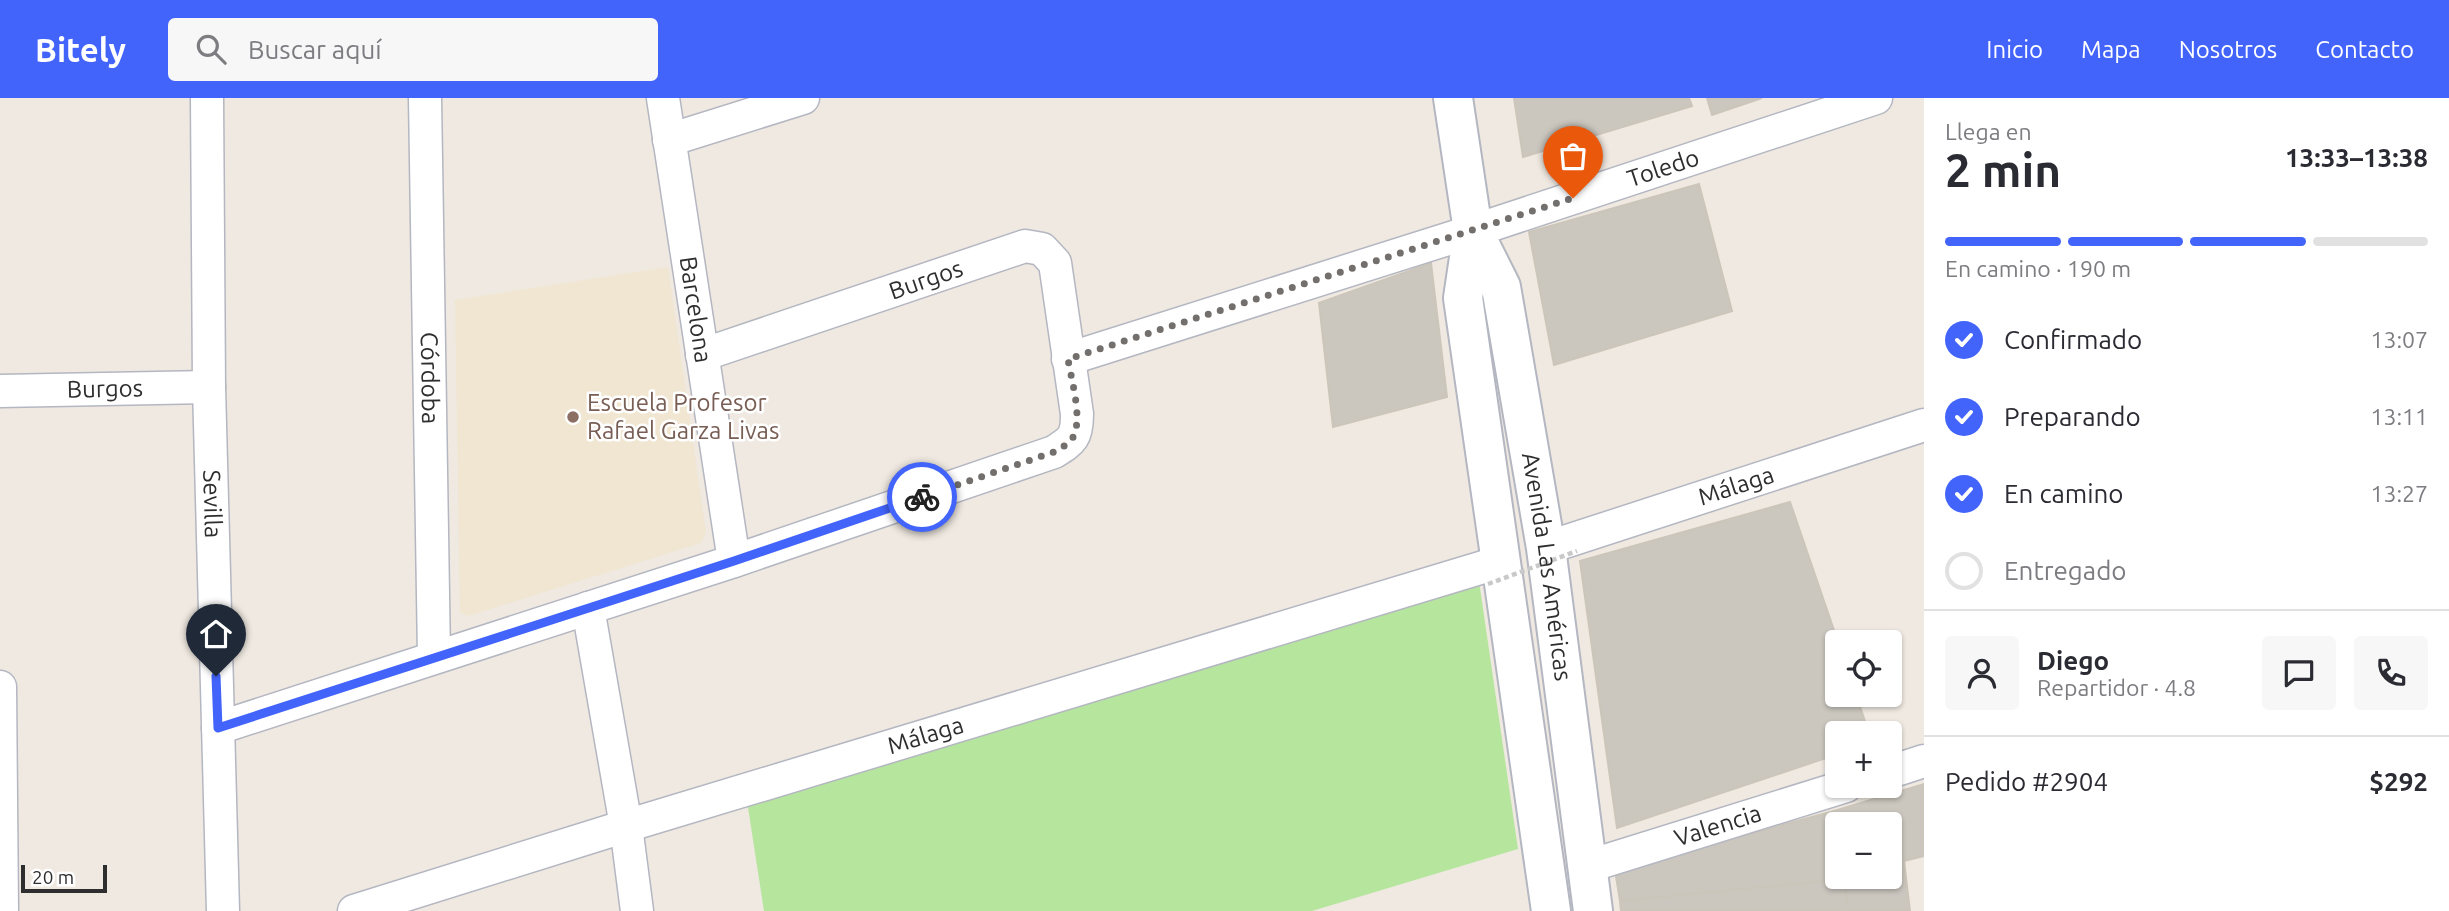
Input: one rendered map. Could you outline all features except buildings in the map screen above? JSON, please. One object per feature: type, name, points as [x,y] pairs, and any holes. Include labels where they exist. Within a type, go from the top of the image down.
[{"type":"main road","name":"Avenida Las Américas","points":[[1453,98],[1473,231],[1463,298],[1494,573],[1512,634],[1551,911]]},
{"type":"main road","name":"Avenida Las Américas","points":[[1473,231],[1501,286],[1562,550],[1593,911]]},
{"type":"street","name":"Sevilla","points":[[207,98],[209,387],[223,911]]},
{"type":"street","name":"Córdoba","points":[[425,98],[434,657]]},
{"type":"street","name":"Barcelona","points":[[663,98],[734,561]]},
{"type":"street","points":[[669,140],[803,98]]},
{"type":"street","name":"Toledo","points":[[1068,359],[1473,231],[1876,98]]},
{"type":"street","name":"Burgos","points":[[702,355],[1025,246],[1042,249],[1055,263],[1068,359]]},
{"type":"street","points":[[218,728],[734,561],[1054,452],[1070,442],[1077,430],[1068,359]]},
{"type":"street","name":"Burgos","points":[[0,391],[209,387]]},
{"type":"street","name":"Málaga","points":[[1562,550],[1924,425]]},
{"type":"street","name":"Málaga","points":[[354,911],[395,906],[626,826],[1494,573]]},
{"type":"street","points":[[588,608],[626,826],[637,911]]},
{"type":"street","points":[[0,687],[2,911]]},
{"type":"street","points":[[1902,768],[1924,761]]},
{"type":"street","name":"Valencia","points":[[1588,866],[1825,793]]},
{"type":"path","points":[[1494,573],[1562,550]]},
{"type":"shaded area","name":"Escuela Profesor Rafael Garza Livas","points":[[668,267],[706,533],[701,543],[468,616],[460,612],[455,300]]},
{"type":"green space","points":[[1479,581],[1518,849],[1312,911],[764,911],[747,801]]},
{"type":"way so far","points":[[922,497],[1054,452],[1070,442],[1077,430],[1077,414],[1068,359],[1573,198]]},
{"type":"place","name":"Escuela Profesor Rafael Garza Livas","points":[[573,417]]},
{"type":"route","points":[[216,676],[218,728],[734,561],[922,497]]}]
